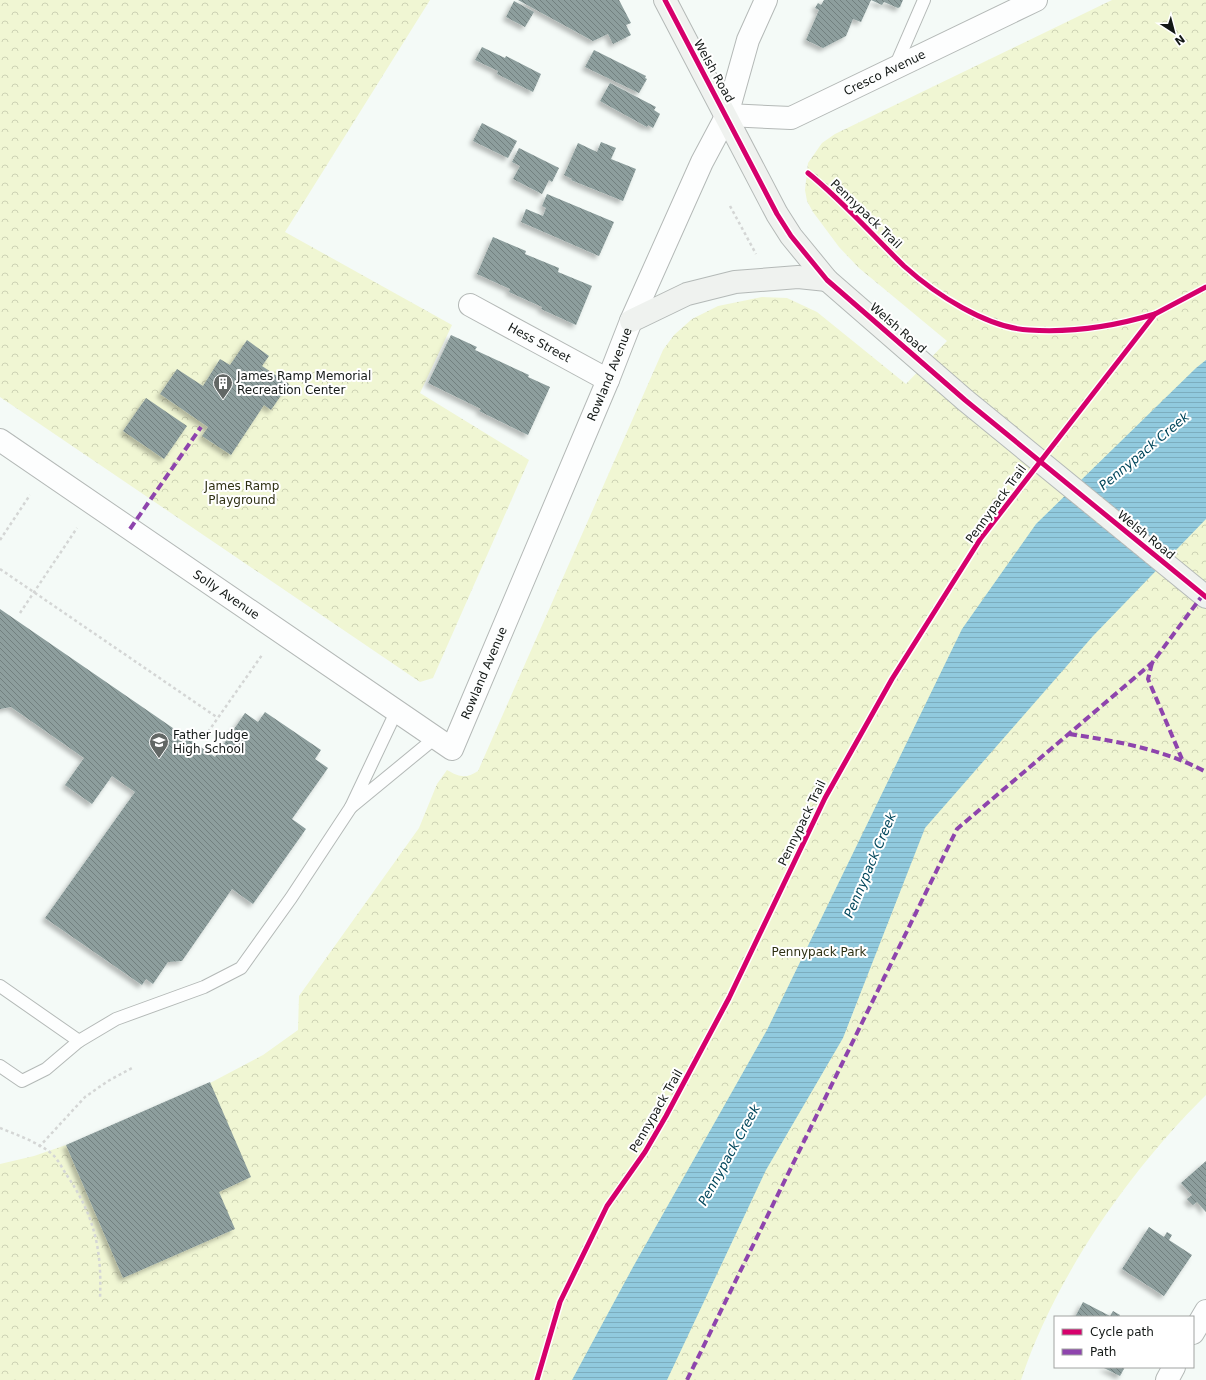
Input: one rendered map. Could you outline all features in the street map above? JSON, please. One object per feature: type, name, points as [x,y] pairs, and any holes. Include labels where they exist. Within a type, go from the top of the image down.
[{"type":"street","name":"Welsh Road","points":[[665,0],[699,66],[727,115],[777,214],[796,242],[827,280],[965,400],[1206,597]]},
{"type":"street","name":"Rowland Avenue","points":[[443,744],[608,380],[631,321],[702,162],[727,115],[748,40],[766,0]]},
{"type":"street","name":"Cresco Avenue","points":[[727,115],[791,118],[1036,0]]},
{"type":"street","points":[[631,321],[687,294],[735,282],[798,277],[827,280]]},
{"type":"street","name":"Hess Street","points":[[470,305],[608,380]]},
{"type":"street","name":"Solly Avenue","points":[[0,440],[443,744]]},
{"type":"street","points":[[1194,1332],[1206,1311]]},
{"type":"street","points":[[1167,1380],[1173,1368]]},
{"type":"lane","points":[[895,68],[924,0]]},
{"type":"lane","points":[[0,1066],[22,1081],[46,1069],[79,1041],[116,1019],[204,987],[242,968],[291,898],[351,807],[396,712]]},
{"type":"lane","points":[[351,807],[443,744]]},
{"type":"lane","points":[[0,986],[79,1041]]},
{"type":"path","points":[[730,206],[756,254]]},
{"type":"path","points":[[0,540],[30,495]]},
{"type":"path","points":[[20,613],[77,528]]},
{"type":"path","points":[[0,569],[218,718]]},
{"type":"path","points":[[208,732],[262,655]]},
{"type":"path","points":[[39,1147],[85,1097],[108,1080],[132,1068]]},
{"type":"path","points":[[0,1128],[52,1155],[76,1188],[91,1220],[99,1248],[100,1299]]},
{"type":"green space","name":"James Ramp Playground","points":[[0,0],[430,0],[285,232],[452,325],[420,393],[529,460],[433,678],[420,682],[0,397]]},
{"type":"green space","name":"Pennypack Park","points":[[1112,0],[1206,0],[1206,1095],[1149,1157],[1097,1227],[1053,1303],[1021,1380],[0,1380],[0,1164],[34,1156],[104,1132],[210,1083],[263,1055],[298,1030],[299,996],[419,828],[437,784],[447,770],[462,776],[474,774],[478,771],[663,350],[674,335],[692,319],[718,306],[762,297],[787,298],[817,312],[906,384],[947,341],[859,268],[839,247],[813,212],[807,201],[805,190],[808,163],[822,143],[835,134]]},
{"type":"water","name":"Pennypack Creek","points":[[1206,360],[1206,519],[1093,636],[925,828],[843,1038],[766,1170],[667,1380],[572,1380],[633,1267],[767,1030],[962,629],[1036,524]]},
{"type":"building","points":[[518,0],[619,0],[631,23],[626,25],[631,35],[613,44],[608,34],[593,41]]},
{"type":"building","points":[[824,0],[871,0],[861,22],[853,19],[846,36],[823,48],[806,40],[819,10],[815,8],[818,3],[821,5]]},
{"type":"building","points":[[871,0],[903,0],[898,8],[884,2],[882,5]]},
{"type":"building","points":[[514,1],[534,12],[525,27],[506,17]]},
{"type":"building","points":[[482,47],[505,58],[506,56],[541,74],[533,92],[497,74],[498,71],[475,60]]},
{"type":"building","points":[[594,50],[646,76],[645,78],[647,79],[639,93],[585,67]]},
{"type":"building","points":[[610,83],[656,107],[654,110],[660,114],[653,128],[648,125],[647,127],[600,101]]},
{"type":"building","points":[[482,123],[517,141],[508,158],[473,141]]},
{"type":"building","points":[[601,142],[616,148],[611,159],[636,169],[623,201],[571,180],[572,179],[564,175],[578,143],[597,152]]},
{"type":"building","points":[[519,148],[559,168],[552,182],[549,180],[542,194],[513,179],[520,166],[512,162]]},
{"type":"building","points":[[547,194],[614,222],[599,256],[521,222],[526,209],[543,216],[546,208],[542,206]]},
{"type":"building","points":[[493,237],[526,251],[525,254],[559,268],[558,272],[592,286],[576,325],[541,309],[542,307],[509,292],[510,289],[477,274]]},
{"type":"building","points":[[451,335],[477,347],[475,350],[529,375],[528,377],[550,387],[528,435],[479,411],[481,409],[428,383]]},
{"type":"building","name":"James Ramp Memorial Recreation Center","points":[[247,340],[269,356],[262,366],[289,384],[271,410],[264,405],[231,455],[202,436],[208,427],[160,394],[177,369],[203,386],[220,359],[230,365]]},
{"type":"building","points":[[146,398],[187,426],[164,459],[123,431]]},
{"type":"building","points":[[0,609],[215,757],[245,713],[258,722],[265,712],[321,750],[315,759],[328,768],[292,819],[306,829],[253,904],[232,889],[182,961],[168,962],[153,984],[146,979],[142,985],[45,918],[135,792],[112,776],[92,804],[65,785],[84,758],[11,707],[0,709]]},
{"type":"building","points":[[210,1082],[251,1177],[219,1192],[235,1229],[123,1278],[66,1145]]},
{"type":"building","points":[[1206,1161],[1206,1212],[1197,1202],[1193,1205],[1187,1199],[1192,1195],[1181,1183]]},
{"type":"building","points":[[1149,1227],[1164,1237],[1167,1232],[1172,1235],[1169,1240],[1192,1255],[1164,1296],[1122,1269]]},
{"type":"building","points":[[1083,1302],[1110,1316],[1076,1316]]},
{"type":"building","points":[[1113,1311],[1120,1316],[1110,1316]]},
{"type":"building","points":[[1104,1368],[1124,1368],[1120,1376]]},
{"type":"marked path","points":[[130,529],[201,427]]},
{"type":"marked path","points":[[687,1380],[957,829],[1152,663],[1205,592]]},
{"type":"marked path","points":[[1152,663],[1148,679],[1182,759]]},
{"type":"marked path","points":[[1069,734],[1139,747],[1173,757],[1206,772]]},
{"type":"cycle path","points":[[665,0],[777,214],[791,236],[827,280],[965,400],[1206,597]]},
{"type":"cycle path","name":"Pennypack Trail","points":[[808,173],[833,195],[904,266],[917,277],[962,308],[996,323],[1013,328],[1045,331],[1093,328],[1155,314]]},
{"type":"cycle path","name":"Pennypack Trail","points":[[537,1380],[560,1302],[607,1206],[645,1152],[666,1116],[729,998],[825,798],[892,679],[981,538],[1155,314],[1206,287]]},
{"type":"place","name":"James Ramp Memorial Recreation Center","points":[[223,400]]},
{"type":"place","name":"Father Judge High School","points":[[159,759]]}]
